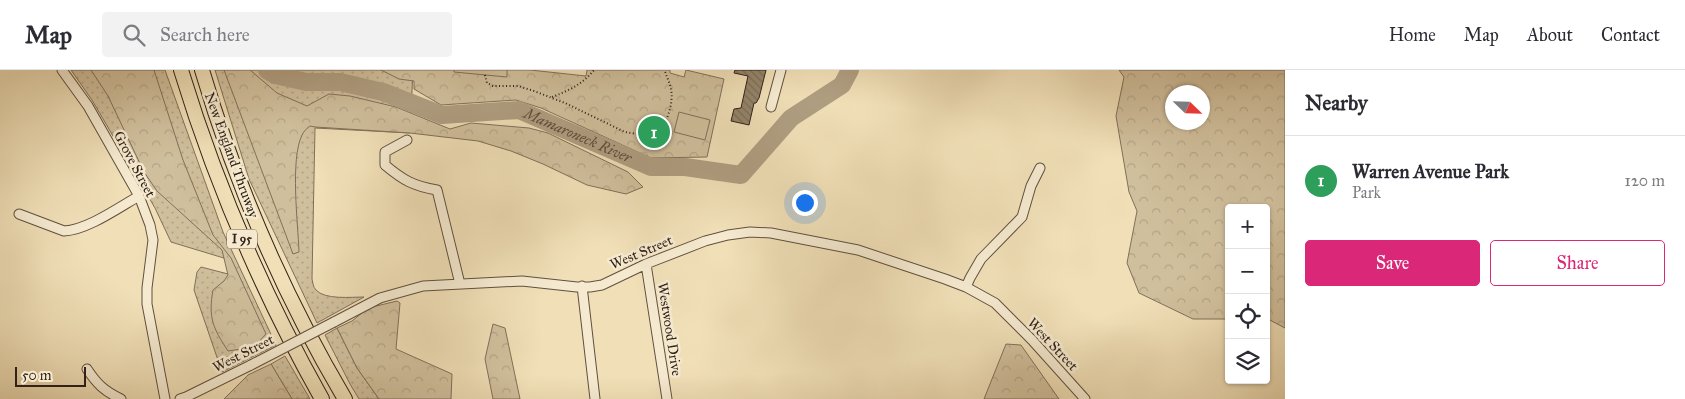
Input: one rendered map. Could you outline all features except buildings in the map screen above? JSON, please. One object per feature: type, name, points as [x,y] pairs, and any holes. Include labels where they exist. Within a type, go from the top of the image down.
[{"type":"highway","name":"New England Thruway","points":[[181,70],[208,151],[244,244],[288,337],[322,399]]},
{"type":"highway","name":"New England Thruway","points":[[202,71],[230,154],[262,235],[306,328],[345,399]]},
{"type":"street","name":"Grove Street","points":[[62,70],[88,106],[140,196],[150,225],[153,240],[147,304],[165,399]]},
{"type":"street","points":[[771,108],[782,70]]},
{"type":"street","points":[[407,140],[385,152],[385,165],[401,178],[417,186],[437,190],[460,284]]},
{"type":"street","points":[[966,287],[981,259],[1022,217],[1040,168]]},
{"type":"street","points":[[19,214],[64,232],[71,231],[87,225],[140,196]]},
{"type":"street","name":"West Street","points":[[180,399],[251,365],[380,298],[423,286],[522,280],[582,286],[602,285],[646,264],[705,241],[750,232],[771,233],[858,250],[945,278],[966,287],[995,303],[1032,340],[1085,399]]},
{"type":"street","name":"Westwood Drive","points":[[646,264],[666,399]]},
{"type":"street","points":[[582,286],[595,399]]},
{"type":"street","points":[[87,369],[96,383],[121,399]]},
{"type":"path","points":[[552,98],[578,85],[594,70]]},
{"type":"path","points":[[485,74],[487,83],[493,86],[518,86],[552,98],[625,132],[643,136],[657,135],[664,127],[671,101],[671,89],[666,79],[665,70]]},
{"type":"green space","points":[[71,70],[165,70],[223,232],[276,345],[222,372],[194,290],[197,272],[201,267],[232,275],[227,259],[171,242],[155,208],[92,100]]},
{"type":"green space","points":[[91,70],[154,70],[183,160],[213,235],[231,258],[266,334],[254,347],[228,351],[223,343],[215,329],[211,308],[213,290],[228,275],[222,250],[157,191],[144,172],[108,96]]},
{"type":"green space","points":[[215,70],[413,70],[410,133],[315,128],[313,285],[316,290],[325,295],[364,297],[317,323],[249,179]]},
{"type":"green space","points":[[224,70],[250,70],[277,93],[307,106],[329,94],[350,96],[396,107],[450,129],[471,123],[529,128],[548,133],[628,172],[643,187],[626,194],[587,185],[511,151],[478,141],[410,133],[310,126],[302,135],[296,160],[299,252],[293,254]]},
{"type":"green space","points":[[381,70],[530,70],[586,76],[587,70],[670,70],[670,73],[684,77],[686,70],[724,79],[707,157],[651,158],[541,108],[516,100],[441,105],[414,89],[414,81],[399,79]]},
{"type":"green space","points":[[454,70],[507,70],[507,77],[454,72]]},
{"type":"green space","points":[[1119,70],[1285,70],[1285,328],[1270,320],[1270,204],[1225,204],[1225,319],[1193,319],[1139,293],[1127,263],[1137,211],[1129,192],[1116,116],[1124,77]]},
{"type":"green space","points":[[679,112],[710,120],[705,140],[674,132]]},
{"type":"green space","points":[[397,301],[400,303],[396,349],[452,374],[451,399],[379,399],[357,368],[337,328],[352,321],[368,308]]},
{"type":"green space","points":[[493,324],[505,328],[520,399],[493,399],[485,359]]},
{"type":"green space","points":[[337,328],[357,368],[379,399],[359,399],[350,384],[325,335]]},
{"type":"green space","points":[[1006,344],[1021,345],[1059,399],[984,399]]},
{"type":"green space","points":[[285,356],[310,399],[292,399],[271,364]]},
{"type":"green space","points":[[271,364],[292,399],[224,399],[248,375]]},
{"type":"waterway","name":"Mamaroneck River","points":[[267,70],[275,75],[306,82],[340,82],[383,92],[442,115],[519,110],[651,167],[685,167],[741,175],[791,118],[842,85],[850,70]]},
{"type":"place","name":"Warren Avenue Park","points":[[654,132]]}]
